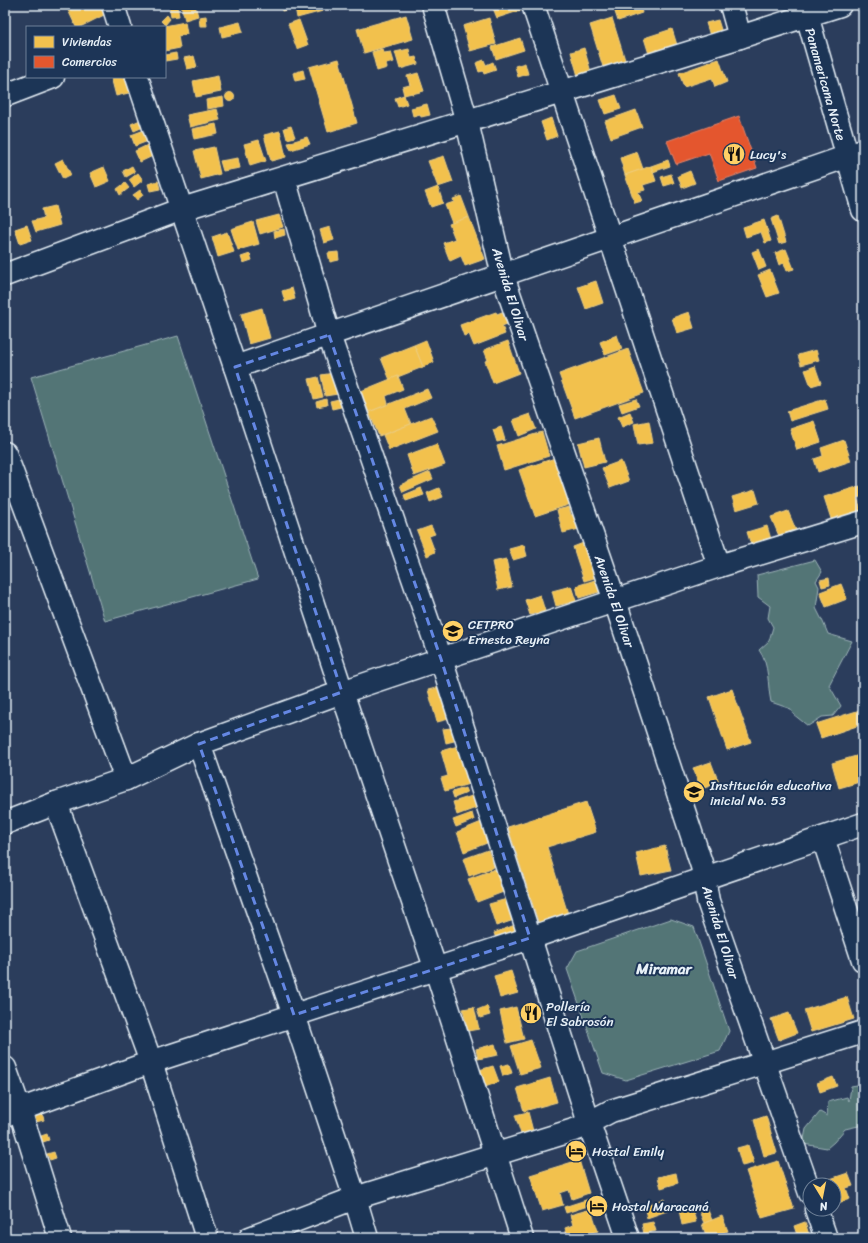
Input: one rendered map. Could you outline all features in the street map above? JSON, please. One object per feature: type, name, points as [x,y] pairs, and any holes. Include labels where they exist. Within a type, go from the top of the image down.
[{"type":"main road","name":"Avenida El Olivar","points":[[433,5],[467,122],[503,276],[615,601],[702,866],[708,901],[804,1177]]},
{"type":"main road","points":[[533,5],[719,566]]},
{"type":"main road","points":[[731,5],[740,37]]},
{"type":"main road","points":[[5,275],[182,209],[740,37],[805,11],[840,5]]},
{"type":"main road","name":"Panamericana Norte","points":[[805,11],[855,154],[863,210]]},
{"type":"main road","points":[[6,95],[50,78]]},
{"type":"main road","points":[[137,78],[436,970],[522,1238]]},
{"type":"main road","points":[[235,367],[855,154]]},
{"type":"main road","points":[[284,178],[329,335],[441,659],[589,1123],[628,1238]]},
{"type":"main road","points":[[5,453],[126,779]]},
{"type":"main road","points":[[5,823],[56,803],[126,779],[199,744],[342,692],[719,566],[863,522]]},
{"type":"main road","points":[[199,744],[294,1015],[367,1238]]},
{"type":"main road","points":[[56,803],[151,1062],[207,1238]]},
{"type":"main road","points":[[12,1113],[151,1062],[436,970],[863,824]]},
{"type":"main road","points":[[823,838],[863,960]]},
{"type":"main road","points":[[250,1238],[355,1198],[577,1129],[611,1111],[863,1032]]},
{"type":"main road","points":[[5,1068],[12,1113],[60,1238]]},
{"type":"main road","points":[[819,1217],[826,1238]]},
{"type":"highlighted area","points":[[329,335],[441,659],[530,938],[294,1015],[199,744],[342,692],[235,367]]},
{"type":"green space","points":[[178,336],[258,579],[105,621],[31,377]]},
{"type":"green space","points":[[815,560],[822,572],[816,581],[819,587],[816,608],[828,634],[852,641],[829,685],[841,706],[833,716],[822,717],[808,726],[793,714],[791,709],[771,702],[767,668],[763,656],[759,650],[769,641],[773,627],[768,618],[770,606],[758,597],[757,575]]},
{"type":"green space","points":[[671,919],[694,927],[729,1031],[720,1051],[626,1080],[603,1073],[567,969],[577,951]]},
{"type":"green space","points":[[863,1084],[863,1125],[845,1129],[827,1148],[803,1144],[806,1129],[820,1112],[827,1116],[828,1102],[847,1097],[849,1101],[851,1086]]},
{"type":"building: Viviendas","points":[[79,5],[107,5],[110,12],[82,26],[76,26],[68,10]]},
{"type":"building: Viviendas","points":[[177,5],[179,16],[171,17],[169,6]]},
{"type":"building: Viviendas","points":[[181,5],[195,5],[198,16],[185,20]]},
{"type":"building: Viviendas","points":[[281,5],[322,5],[323,11],[297,18],[295,7],[282,11]]},
{"type":"building: Viviendas","points":[[503,5],[527,5],[528,8],[497,18],[493,8]]},
{"type":"building: Viviendas","points":[[640,5],[642,13],[618,21],[613,6]]},
{"type":"building: Viviendas","points":[[167,15],[170,19],[165,25],[161,21]]},
{"type":"building: Viviendas","points":[[406,15],[413,39],[364,53],[357,29]]},
{"type":"building: Viviendas","points":[[206,16],[207,26],[200,26],[199,17]]},
{"type":"building: Viviendas","points":[[489,18],[496,44],[470,51],[463,26]]},
{"type":"building: Viviendas","points":[[612,18],[626,63],[604,70],[590,25]]},
{"type":"building: Viviendas","points":[[299,20],[308,45],[297,49],[288,24]]},
{"type":"building: Viviendas","points":[[718,20],[723,36],[711,39],[706,23]]},
{"type":"building: Viviendas","points":[[185,22],[187,34],[178,36],[180,48],[166,51],[166,26],[164,26]]},
{"type":"building: Viviendas","points":[[240,22],[243,32],[222,37],[220,27]]},
{"type":"building: Viviendas","points":[[672,29],[677,45],[649,54],[644,38]]},
{"type":"building: Viviendas","points":[[520,38],[524,50],[496,59],[492,47]]},
{"type":"building: Viviendas","points":[[584,48],[591,72],[578,76],[571,52]]},
{"type":"building: Viviendas","points":[[382,49],[384,53],[391,52],[394,62],[386,64],[387,68],[377,71],[372,52]]},
{"type":"building: Viviendas","points":[[409,49],[411,58],[416,57],[418,64],[400,69],[395,52]]},
{"type":"building: Viviendas","points":[[176,53],[177,59],[166,61],[166,55]]},
{"type":"building: Viviendas","points":[[194,56],[197,67],[187,69],[184,58]]},
{"type":"building: Viviendas","points":[[339,59],[357,123],[328,132],[309,67]]},
{"type":"building: Viviendas","points":[[719,59],[727,82],[715,87],[712,78],[684,87],[679,73]]},
{"type":"building: Viviendas","points":[[484,60],[486,65],[493,62],[496,70],[484,74],[483,71],[479,72],[476,63]]},
{"type":"building: Viviendas","points":[[525,63],[528,74],[518,77],[515,66]]},
{"type":"building: Viviendas","points":[[303,70],[305,79],[295,81],[293,73]]},
{"type":"building: Viviendas","points":[[418,73],[424,91],[404,95],[402,87],[410,85],[407,76]]},
{"type":"building: Viviendas","points":[[218,76],[221,92],[196,97],[193,81]]},
{"type":"building: Viviendas","points":[[111,78],[133,78],[141,90],[116,96]]},
{"type":"building: Viviendas","points":[[230,92],[235,97],[230,102],[225,97]]},
{"type":"building: Viviendas","points":[[404,95],[407,104],[398,107],[395,98]]},
{"type":"building: Viviendas","points":[[616,95],[621,109],[605,114],[600,100]]},
{"type":"building: Viviendas","points":[[223,97],[224,106],[207,109],[206,100]]},
{"type":"building: Viviendas","points":[[427,104],[430,115],[421,117],[420,114],[413,116],[411,108]]},
{"type":"building: Viviendas","points":[[217,109],[220,120],[190,127],[187,115]]},
{"type":"building: Viviendas","points":[[636,110],[642,127],[611,138],[605,121]]},
{"type":"building: Viviendas","points":[[145,118],[148,125],[134,131],[131,124]]},
{"type":"building: Viviendas","points":[[551,118],[557,136],[547,140],[541,122]]},
{"type":"building: Viviendas","points":[[216,124],[218,134],[194,139],[192,129]]},
{"type":"building: Viviendas","points":[[291,126],[295,137],[287,139],[284,128]]},
{"type":"building: Viviendas","points":[[147,129],[151,140],[135,146],[131,135]]},
{"type":"building: Viviendas","points":[[280,131],[286,157],[271,161],[264,135]]},
{"type":"building: Viviendas","points":[[307,137],[310,144],[291,150],[288,143]]},
{"type":"building: Viviendas","points":[[259,140],[266,161],[250,166],[244,144]]},
{"type":"building: Viviendas","points":[[154,142],[159,153],[140,162],[135,151]]},
{"type":"building: Viviendas","points":[[214,147],[220,174],[201,179],[194,151]]},
{"type":"building: Viviendas","points":[[637,152],[643,169],[625,175],[620,158]]},
{"type":"building: Viviendas","points":[[444,156],[453,182],[438,187],[428,161]]},
{"type":"building: Viviendas","points":[[238,158],[240,168],[223,171],[220,161]]},
{"type":"building: Viviendas","points":[[63,159],[71,175],[63,179],[55,163]]},
{"type":"building: Viviendas","points":[[668,160],[670,166],[653,172],[651,166]]},
{"type":"building: Viviendas","points":[[132,166],[135,172],[126,177],[123,171]]},
{"type":"building: Viviendas","points":[[651,166],[656,181],[643,185],[645,190],[638,192],[642,201],[635,203],[625,175]]},
{"type":"building: Viviendas","points":[[104,167],[110,181],[96,187],[90,173]]},
{"type":"building: Viviendas","points":[[690,171],[695,183],[682,188],[678,176]]},
{"type":"building: Viviendas","points":[[138,173],[143,180],[134,187],[129,180]]},
{"type":"building: Viviendas","points":[[671,174],[674,183],[664,186],[661,177]]},
{"type":"building: Viviendas","points":[[158,181],[160,189],[150,191],[148,184]]},
{"type":"building: Viviendas","points":[[125,183],[129,188],[120,195],[117,189]]},
{"type":"building: Viviendas","points":[[438,187],[443,203],[431,207],[425,192]]},
{"type":"building: Viviendas","points":[[140,190],[143,195],[137,200],[133,195]]},
{"type":"building: Viviendas","points":[[461,196],[469,217],[452,223],[445,205],[454,202],[453,199]]},
{"type":"building: Viviendas","points":[[55,206],[60,225],[36,232],[32,221],[44,218],[42,209]]},
{"type":"building: Viviendas","points":[[279,215],[283,227],[260,234],[256,221]]},
{"type":"building: Viviendas","points":[[778,216],[786,242],[779,244],[771,219]]},
{"type":"building: Viviendas","points":[[469,217],[485,259],[465,266],[461,256],[450,261],[443,243],[455,239],[449,224]]},
{"type":"building: Viviendas","points":[[764,220],[771,241],[765,243],[761,232],[746,237],[743,227]]},
{"type":"building: Viviendas","points":[[253,222],[259,244],[238,250],[231,229]]},
{"type":"building: Viviendas","points":[[27,225],[32,240],[20,244],[15,229]]},
{"type":"building: Viviendas","points":[[330,227],[334,240],[324,243],[320,230]]},
{"type":"building: Viviendas","points":[[284,229],[285,235],[275,238],[274,231]]},
{"type":"building: Viviendas","points":[[227,232],[234,252],[218,257],[212,237]]},
{"type":"building: Viviendas","points":[[759,249],[766,267],[759,270],[752,252]]},
{"type":"building: Viviendas","points":[[786,249],[794,269],[787,271],[784,263],[779,265],[775,253]]},
{"type":"building: Viviendas","points":[[338,252],[339,260],[330,262],[328,253]]},
{"type":"building: Viviendas","points":[[250,254],[252,260],[243,263],[241,257]]},
{"type":"building: Viviendas","points":[[770,270],[779,293],[767,297],[758,275]]},
{"type":"building: Viviendas","points":[[596,281],[603,303],[586,309],[578,287]]},
{"type":"building: Viviendas","points":[[292,288],[295,299],[285,302],[282,291]]},
{"type":"building: Viviendas","points":[[262,308],[270,338],[249,344],[241,314]]},
{"type":"building: Viviendas","points":[[496,312],[497,314],[502,312],[507,324],[502,326],[505,334],[474,346],[469,334],[464,336],[460,325]]},
{"type":"building: Viviendas","points":[[689,312],[694,328],[677,333],[672,318]]},
{"type":"building: Viviendas","points":[[617,335],[622,349],[605,355],[600,342]]},
{"type":"building: Viviendas","points":[[426,340],[434,362],[423,367],[414,345]]},
{"type":"building: Viviendas","points":[[508,341],[519,373],[493,383],[485,361],[488,360],[484,350]]},
{"type":"building: Viviendas","points":[[414,345],[423,367],[390,380],[381,358]]},
{"type":"building: Viviendas","points":[[628,349],[644,393],[575,418],[559,374]]},
{"type":"building: Viviendas","points":[[816,350],[819,360],[801,365],[798,355]]},
{"type":"building: Viviendas","points":[[815,366],[821,383],[811,386],[805,370]]},
{"type":"building: Viviendas","points":[[334,373],[338,394],[325,396],[321,375]]},
{"type":"building: Viviendas","points":[[398,376],[403,389],[386,396],[388,404],[369,412],[361,391]]},
{"type":"building: Viviendas","points":[[318,377],[323,397],[314,399],[309,379]]},
{"type":"building: Viviendas","points":[[427,389],[431,398],[405,409],[411,424],[379,436],[369,412]]},
{"type":"building: Viviendas","points":[[326,399],[327,405],[317,407],[316,402]]},
{"type":"building: Viviendas","points":[[339,399],[341,407],[332,409],[330,401]]},
{"type":"building: Viviendas","points":[[636,399],[639,406],[622,412],[619,404]]},
{"type":"building: Viviendas","points":[[825,399],[828,409],[790,421],[787,411]]},
{"type":"building: Viviendas","points":[[630,412],[634,422],[622,427],[618,417]]},
{"type":"building: Viviendas","points":[[530,414],[536,429],[519,436],[513,420]]},
{"type":"building: Viviendas","points":[[431,416],[438,431],[389,450],[383,435]]},
{"type":"building: Viviendas","points":[[649,421],[653,443],[638,445],[634,424]]},
{"type":"building: Viviendas","points":[[814,421],[821,442],[797,450],[790,429]]},
{"type":"building: Viviendas","points":[[501,427],[505,440],[497,442],[493,430]]},
{"type":"building: Viviendas","points":[[542,432],[549,456],[504,470],[497,446]]},
{"type":"building: Viviendas","points":[[599,438],[605,462],[584,467],[578,443]]},
{"type":"building: Viviendas","points":[[844,440],[851,461],[818,472],[814,459],[823,456],[821,448]]},
{"type":"building: Viviendas","points":[[437,444],[445,465],[414,476],[407,455]]},
{"type":"building: Viviendas","points":[[555,458],[571,504],[535,516],[519,470]]},
{"type":"building: Viviendas","points":[[621,461],[629,481],[610,488],[602,468]]},
{"type":"building: Viviendas","points":[[430,472],[433,479],[403,492],[400,485]]},
{"type":"building: Viviendas","points":[[860,486],[863,496],[857,498],[862,512],[832,522],[824,497]]},
{"type":"building: Viviendas","points":[[421,488],[424,495],[406,501],[404,495]]},
{"type":"building: Viviendas","points":[[439,488],[443,497],[430,502],[427,493]]},
{"type":"building: Viviendas","points":[[755,490],[759,503],[736,510],[732,497]]},
{"type":"building: Viviendas","points":[[569,507],[571,515],[575,514],[579,529],[563,533],[557,510]]},
{"type":"building: Viviendas","points":[[788,511],[796,530],[779,536],[771,517]]},
{"type":"building: Viviendas","points":[[431,526],[435,534],[429,536],[435,552],[427,556],[417,531]]},
{"type":"building: Viviendas","points":[[767,526],[771,539],[751,545],[747,532]]},
{"type":"building: Viviendas","points":[[586,542],[598,577],[584,581],[573,547]]},
{"type":"building: Viviendas","points":[[524,545],[527,556],[513,560],[509,549]]},
{"type":"building: Viviendas","points":[[506,559],[512,587],[498,590],[492,562]]},
{"type":"building: Viviendas","points":[[829,578],[830,585],[822,587],[820,580]]},
{"type":"building: Viviendas","points":[[595,580],[599,592],[579,598],[576,586]]},
{"type":"building: Viviendas","points":[[841,584],[847,599],[826,607],[820,592]]},
{"type":"building: Viviendas","points":[[571,586],[576,601],[556,606],[552,591]]},
{"type":"building: Viviendas","points":[[540,595],[545,611],[530,615],[525,600]]},
{"type":"building: Viviendas","points":[[440,687],[449,719],[437,722],[428,690]]},
{"type":"building: Viviendas","points":[[732,689],[751,742],[727,750],[709,697]]},
{"type":"building: Viviendas","points":[[863,709],[863,724],[821,738],[816,724]]},
{"type":"building: Viviendas","points":[[451,728],[454,741],[446,743],[443,729]]},
{"type":"building: Viviendas","points":[[458,746],[469,784],[445,791],[441,778],[448,776],[441,751]]},
{"type":"building: Viviendas","points":[[863,754],[863,781],[839,788],[832,763]]},
{"type":"building: Viviendas","points":[[711,762],[719,783],[701,789],[693,768]]},
{"type":"building: Viviendas","points":[[465,788],[467,793],[454,798],[452,792]]},
{"type":"building: Viviendas","points":[[472,796],[476,808],[457,815],[453,802]]},
{"type":"building: Viviendas","points":[[586,802],[596,832],[547,847],[569,917],[540,927],[508,827]]},
{"type":"building: Viviendas","points":[[472,813],[474,820],[456,827],[453,820]]},
{"type":"building: Viviendas","points":[[484,821],[492,841],[464,852],[457,832]]},
{"type":"building: Viviendas","points":[[665,846],[671,870],[641,876],[636,853]]},
{"type":"building: Viviendas","points":[[488,850],[494,867],[469,876],[463,859]]},
{"type":"building: Viviendas","points":[[498,868],[506,891],[477,902],[468,879]]},
{"type":"building: Viviendas","points":[[507,899],[514,920],[496,926],[489,904]]},
{"type":"building: Viviendas","points":[[515,925],[518,933],[497,941],[494,933]]},
{"type":"building: Viviendas","points":[[511,971],[518,993],[500,998],[494,976]]},
{"type":"building: Viviendas","points":[[847,997],[854,1019],[811,1032],[804,1010]]},
{"type":"building: Viviendas","points":[[487,1006],[490,1015],[480,1018],[477,1010]]},
{"type":"building: Viviendas","points":[[474,1007],[479,1029],[468,1031],[463,1009]]},
{"type":"building: Viviendas","points":[[516,1007],[524,1039],[507,1043],[500,1011]]},
{"type":"building: Viviendas","points":[[789,1013],[797,1033],[779,1040],[771,1019]]},
{"type":"building: Viviendas","points":[[531,1040],[541,1068],[520,1074],[511,1046]]},
{"type":"building: Viviendas","points":[[495,1044],[498,1055],[478,1059],[476,1049]]},
{"type":"building: Viviendas","points":[[509,1064],[512,1073],[503,1076],[500,1066]]},
{"type":"building: Viviendas","points":[[493,1066],[499,1082],[485,1087],[479,1070]]},
{"type":"building: Viviendas","points":[[833,1077],[837,1086],[820,1092],[817,1083]]},
{"type":"building: Viviendas","points":[[550,1078],[557,1102],[524,1111],[517,1088]]},
{"type":"building: Viviendas","points":[[528,1112],[533,1131],[521,1134],[515,1115]]},
{"type":"building: Viviendas","points":[[42,1113],[44,1120],[36,1122],[34,1115]]},
{"type":"building: Viviendas","points":[[766,1116],[777,1153],[764,1156],[754,1120]]},
{"type":"building: Viviendas","points":[[47,1134],[49,1140],[43,1142],[41,1136]]},
{"type":"building: Viviendas","points":[[748,1145],[754,1163],[742,1166],[737,1148]]},
{"type":"building: Viviendas","points":[[54,1152],[56,1158],[50,1160],[47,1154]]},
{"type":"building: Viviendas","points":[[579,1160],[589,1193],[572,1199],[569,1190],[560,1193],[563,1205],[542,1211],[530,1175]]},
{"type":"building: Viviendas","points":[[778,1161],[794,1209],[762,1218],[746,1171]]},
{"type":"building: Viviendas","points":[[676,1173],[678,1183],[661,1188],[658,1177]]},
{"type":"building: Viviendas","points":[[848,1173],[853,1186],[846,1188],[850,1199],[842,1202],[842,1177],[836,1177]]},
{"type":"building: Viviendas","points":[[589,1199],[591,1205],[566,1213],[564,1207]]},
{"type":"building: Viviendas","points":[[664,1199],[667,1211],[647,1218],[644,1206]]},
{"type":"building: Viviendas","points":[[692,1207],[696,1222],[682,1225],[679,1210]]},
{"type":"building: Viviendas","points":[[707,1208],[712,1220],[704,1223],[699,1211]]},
{"type":"building: Viviendas","points":[[591,1209],[598,1231],[574,1238],[568,1238],[565,1228],[573,1225],[570,1215]]},
{"type":"building: Viviendas","points":[[722,1216],[728,1231],[707,1238],[702,1224]]},
{"type":"building: Viviendas","points":[[653,1222],[656,1231],[644,1234],[642,1224]]},
{"type":"building: Viviendas","points":[[805,1222],[810,1238],[798,1238],[794,1226]]},
{"type":"building: Comercios","points":[[739,116],[757,168],[719,181],[709,153],[676,164],[667,141]]},
{"type":"place","name":"Lucy's","points":[[734,154]]},
{"type":"place","name":"CETPRO Ernesto Reyna","points":[[453,631]]},
{"type":"place","name":"Institución educativa inicial No. 53","points":[[694,792]]},
{"type":"place","name":"Pollería El Sabrosón","points":[[531,1013]]},
{"type":"place","name":"Hostal Emily","points":[[576,1151]]},
{"type":"place","name":"Hostal Maracaná","points":[[597,1206]]},
{"type":"district","name":"Miramar","points":[[664,969]]}]
